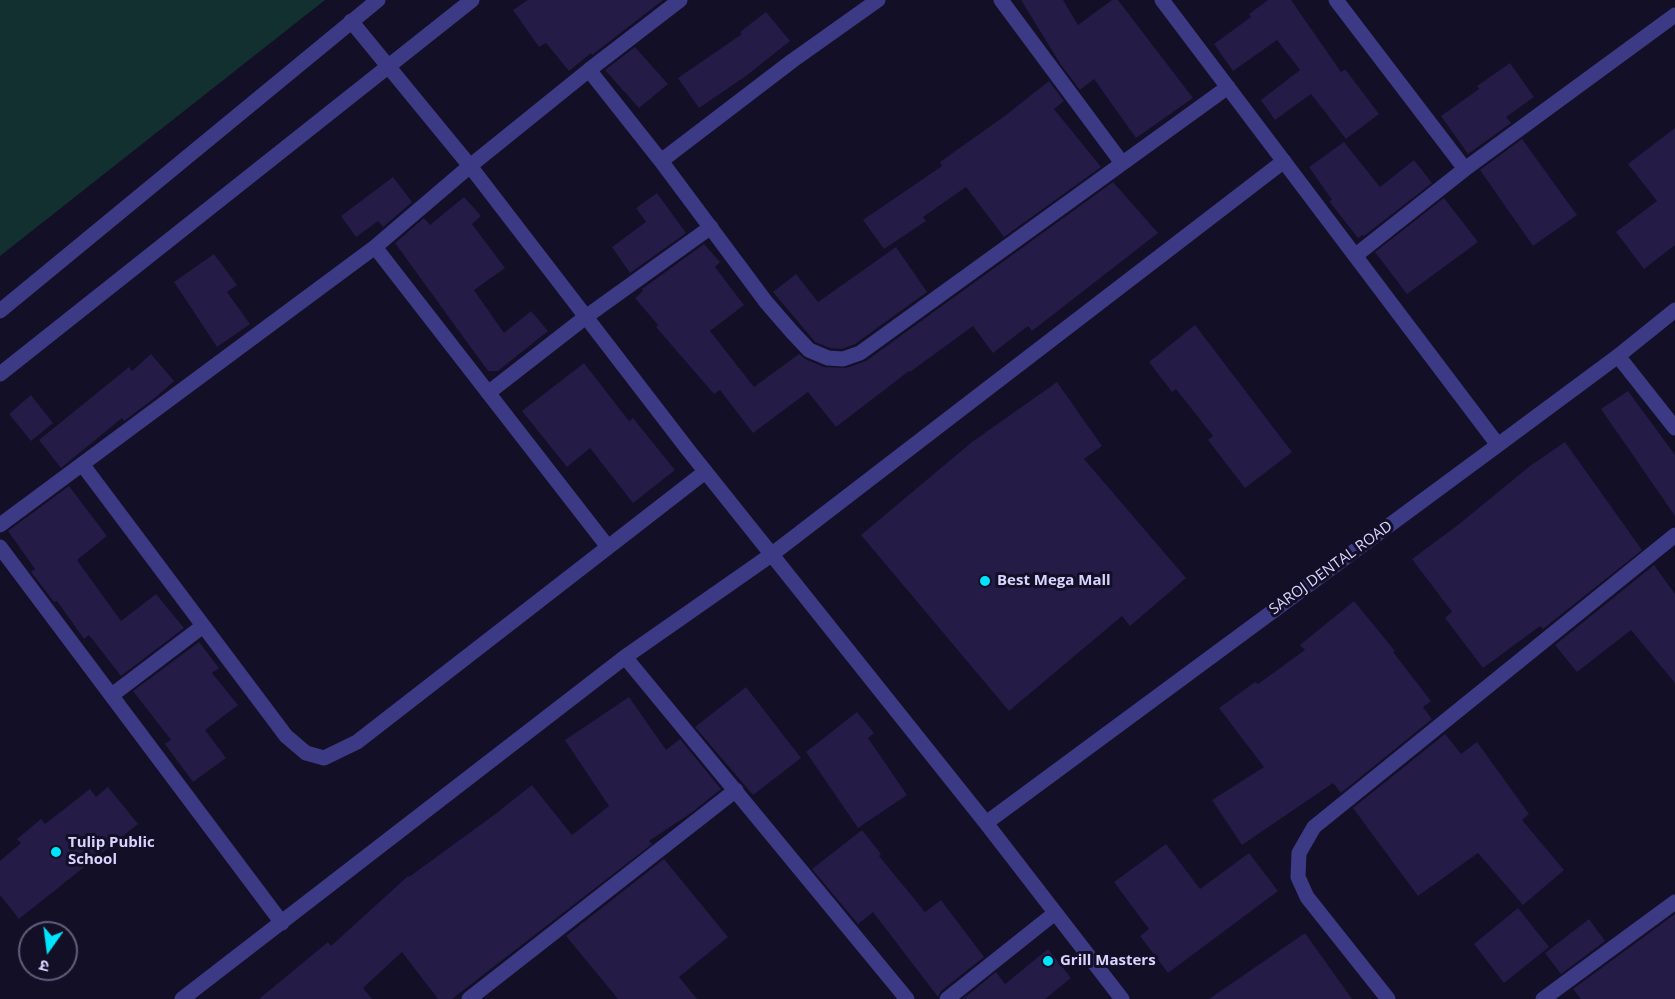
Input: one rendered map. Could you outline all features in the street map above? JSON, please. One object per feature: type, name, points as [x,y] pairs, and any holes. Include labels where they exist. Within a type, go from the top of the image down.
[{"type":"street","points":[[0,311],[378,0]]},
{"type":"street","points":[[0,374],[472,0]]},
{"type":"street","points":[[0,525],[375,247],[470,166],[680,0]]},
{"type":"street","points":[[661,161],[792,61],[878,0]]},
{"type":"street","points":[[1002,0],[1122,163]]},
{"type":"street","points":[[1162,0],[1498,445]]},
{"type":"street","points":[[1336,0],[1464,169]]},
{"type":"street","points":[[1356,255],[1464,169],[1675,15]]},
{"type":"street","points":[[351,21],[470,166],[705,472],[986,823],[1122,999]]},
{"type":"street","points":[[589,70],[661,161],[766,302],[809,350],[828,358],[843,359],[860,353],[1228,87]]},
{"type":"street","points":[[182,999],[625,657],[771,555],[1284,161]]},
{"type":"street","points":[[488,393],[587,316],[711,227]]},
{"type":"street","points":[[375,247],[608,547]]},
{"type":"street","name":"SAROJ DENTAL ROAD","points":[[986,823],[1618,356],[1675,310]]},
{"type":"street","points":[[1618,356],[1675,428]]},
{"type":"street","points":[[82,464],[286,736],[306,753],[324,758],[357,742],[705,472]]},
{"type":"street","points":[[1388,999],[1306,897],[1298,877],[1299,853],[1314,827],[1675,535]]},
{"type":"street","points":[[0,547],[282,923]]},
{"type":"street","points":[[112,695],[203,626]]},
{"type":"street","points":[[625,657],[907,999]]},
{"type":"street","points":[[469,999],[736,790]]},
{"type":"street","points":[[1543,999],[1675,902]]},
{"type":"street","points":[[947,999],[1055,912]]},
{"type":"green space","points":[[0,0],[325,0],[0,256]]},
{"type":"building","points":[[528,0],[663,0],[569,71],[546,43],[539,47],[513,10]]},
{"type":"building","points":[[1021,0],[1063,0],[1078,25],[1112,0],[1118,0],[1193,98],[1136,138],[1094,79],[1080,90],[1061,65]]},
{"type":"building","points":[[1268,0],[1291,0],[1341,72],[1345,69],[1379,114],[1346,139],[1311,94],[1275,120],[1261,100],[1300,70],[1277,40],[1233,71],[1214,44],[1251,17],[1249,14]]},
{"type":"building","points":[[766,12],[790,41],[746,76],[699,108],[678,78],[742,34],[740,32]]},
{"type":"building","points":[[635,47],[668,84],[639,108],[605,70]]},
{"type":"building","points":[[1510,63],[1534,97],[1506,117],[1511,123],[1468,154],[1441,116],[1479,89],[1477,86]]},
{"type":"building","points":[[1049,81],[1064,101],[1054,109],[1101,167],[1004,237],[966,187],[923,217],[926,221],[884,249],[863,220],[942,166],[940,162]]},
{"type":"building","points":[[1675,128],[1675,245],[1644,269],[1616,232],[1657,201],[1628,164]]},
{"type":"building","points":[[1522,139],[1577,215],[1533,246],[1480,170]]},
{"type":"building","points":[[1344,142],[1380,187],[1414,160],[1432,183],[1364,236],[1358,238],[1329,201],[1332,200],[1309,167]]},
{"type":"building","points":[[393,177],[412,202],[383,227],[378,221],[356,237],[341,216]]},
{"type":"building","points":[[1113,182],[1158,233],[1032,331],[1028,326],[993,353],[973,326],[836,427],[808,392],[753,433],[720,390],[714,394],[656,327],[658,325],[635,298],[643,291],[642,289],[704,244],[720,262],[715,267],[744,305],[710,331],[754,387],[799,354],[824,367],[846,368],[866,361]]},
{"type":"building","points":[[657,193],[686,233],[630,273],[612,247],[646,222],[636,208]]},
{"type":"building","points":[[464,197],[481,216],[472,224],[505,268],[474,290],[504,333],[531,311],[548,331],[498,371],[488,371],[395,243],[424,218],[430,225]]},
{"type":"building","points":[[1444,198],[1478,242],[1407,294],[1375,252]]},
{"type":"building","points":[[896,247],[927,292],[855,344],[842,349],[830,348],[815,342],[773,292],[796,274],[818,302]]},
{"type":"building","points":[[214,254],[237,285],[227,292],[250,324],[217,347],[174,282]]},
{"type":"building","points":[[1195,325],[1292,452],[1245,488],[1208,440],[1213,436],[1176,389],[1172,392],[1149,362]]},
{"type":"building","points":[[151,354],[174,381],[124,421],[122,418],[61,468],[39,440],[129,367],[132,371]]},
{"type":"building","points":[[584,363],[629,421],[633,418],[675,470],[633,503],[590,448],[567,467],[522,411]]},
{"type":"building","points":[[1057,382],[1102,446],[1084,459],[1186,578],[1130,626],[1122,616],[1009,711],[861,535],[972,442]]},
{"type":"building","points":[[1628,391],[1675,455],[1675,516],[1601,409]]},
{"type":"building","points":[[31,395],[53,423],[31,441],[9,414]]},
{"type":"building","points":[[1565,442],[1642,550],[1543,629],[1540,626],[1483,668],[1445,618],[1452,612],[1412,559],[1530,466]]},
{"type":"building","points":[[69,486],[107,536],[77,560],[121,621],[156,594],[184,628],[121,676],[89,635],[84,639],[57,601],[54,602],[31,572],[35,569],[8,531]]},
{"type":"building","points":[[1654,565],[1675,594],[1675,683],[1631,630],[1577,672],[1555,645]]},
{"type":"building","points":[[1354,601],[1395,651],[1393,652],[1431,701],[1423,707],[1432,719],[1341,793],[1333,783],[1242,845],[1212,800],[1264,767],[1219,708],[1255,682],[1258,684],[1305,650],[1300,645]]},
{"type":"building","points":[[199,642],[219,668],[212,673],[238,705],[205,730],[226,758],[193,782],[165,744],[171,740],[133,691]]},
{"type":"building","points":[[746,687],[801,758],[753,795],[695,727]]},
{"type":"building","points":[[629,697],[666,750],[680,739],[721,789],[691,813],[649,841],[652,844],[452,999],[438,999],[402,952],[363,988],[372,999],[259,999],[328,942],[331,946],[408,876],[532,785],[572,835],[609,806],[565,740]]},
{"type":"building","points":[[857,712],[874,733],[868,738],[907,795],[858,828],[806,752]]},
{"type":"building","points":[[1445,734],[1461,754],[1477,742],[1529,814],[1522,820],[1564,870],[1523,905],[1478,853],[1418,896],[1353,808]]},
{"type":"building","name":"Tulip Public School","points":[[108,787],[138,824],[19,919],[0,895],[0,861],[21,843],[17,839],[41,819],[45,824],[90,789],[96,797]]},
{"type":"building","points":[[862,830],[881,854],[879,856],[925,912],[941,900],[984,957],[941,991],[938,997],[873,912],[858,924],[812,869]]},
{"type":"building","points":[[1166,844],[1200,889],[1249,853],[1278,891],[1168,973],[1140,936],[1149,929],[1114,882]]},
{"type":"building","points":[[664,859],[728,937],[679,977],[697,999],[618,999],[566,936]]},
{"type":"building","points":[[1518,908],[1549,947],[1504,983],[1474,944]]},
{"type":"building","points":[[1675,914],[1675,999],[1581,999],[1573,989]]},
{"type":"building","points":[[1589,919],[1605,941],[1561,974],[1545,953]]},
{"type":"building","points":[[1305,933],[1352,999],[1209,999]]},
{"type":"building","points":[[1048,949],[1071,978],[1045,999],[963,999],[996,972],[1005,984]]},
{"type":"place","name":"Best Mega Mall","points":[[985,581]]},
{"type":"place","name":"Tulip Public School","points":[[56,852]]},
{"type":"place","name":"Grill Masters","points":[[1048,961]]}]
